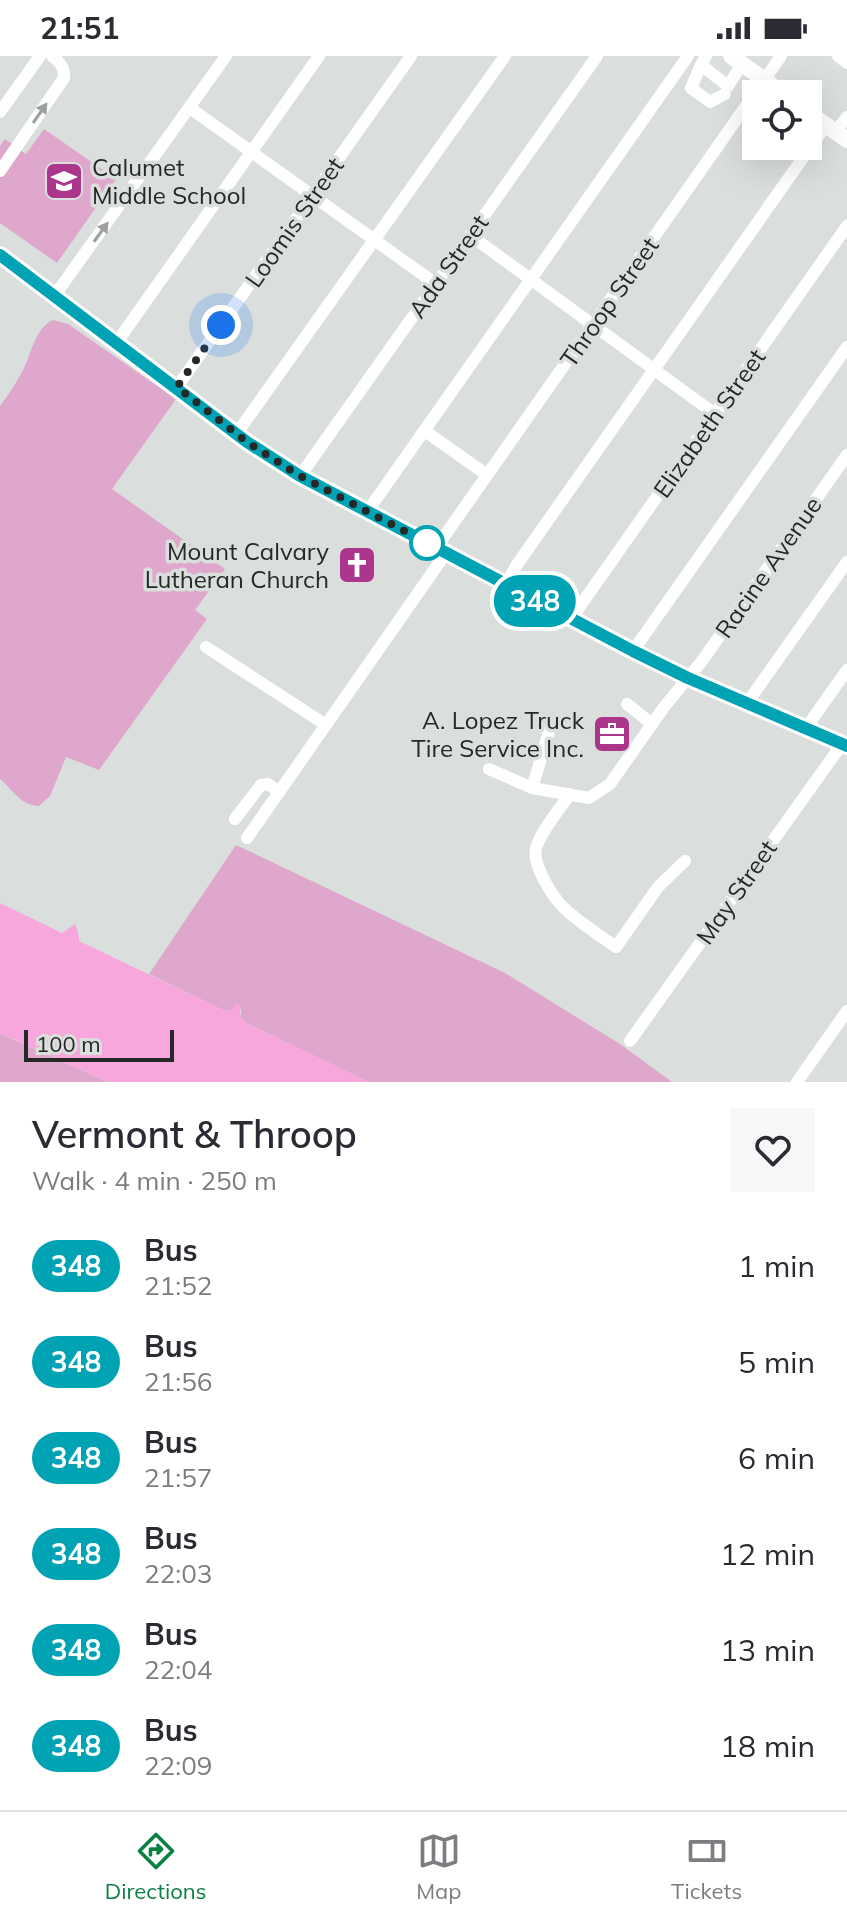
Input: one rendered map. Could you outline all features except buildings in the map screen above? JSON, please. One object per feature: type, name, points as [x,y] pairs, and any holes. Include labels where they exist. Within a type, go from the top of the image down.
[{"type":"main road","points":[[736,60],[764,80]]},
{"type":"street","points":[[0,112],[40,56]]},
{"type":"street","points":[[0,171],[64,78],[65,71],[52,56]]},
{"type":"street","points":[[117,342],[319,56]]},
{"type":"street","name":"Loomis Street","points":[[177,387],[411,56]]},
{"type":"street","points":[[237,433],[505,56]]},
{"type":"street","points":[[367,512],[688,56]]},
{"type":"street","name":"Throop Street","points":[[764,80],[781,56]]},
{"type":"street","points":[[838,56],[847,63]]},
{"type":"street","points":[[55,295],[190,108],[223,57]]},
{"type":"street","name":"Ada Street","points":[[300,476],[593,58]]},
{"type":"street","points":[[736,60],[726,90],[710,102],[691,88],[704,60],[726,90],[742,106]]},
{"type":"street","points":[[190,108],[436,284]]},
{"type":"street","name":"Throop Street","points":[[247,838],[326,725],[441,551],[487,475],[742,111]]},
{"type":"street","points":[[506,585],[516,566],[654,370],[847,117]]},
{"type":"street","name":"Elizabeth Street","points":[[571,619],[847,226]]},
{"type":"street","points":[[470,235],[715,414]]},
{"type":"street","points":[[0,255],[237,433],[300,476],[633,651],[844,745]]},
{"type":"street","points":[[633,651],[847,347]]},
{"type":"street","points":[[425,431],[487,475]]},
{"type":"street","name":"Racine Avenue","points":[[570,794],[589,798],[610,784],[702,661],[847,455]]},
{"type":"street","points":[[747,703],[847,562]]},
{"type":"street","points":[[206,647],[326,725]]},
{"type":"street","points":[[806,728],[847,670]]},
{"type":"street","points":[[627,704],[652,724]]},
{"type":"street","points":[[532,788],[551,725]]},
{"type":"street","name":"May Street","points":[[630,1041],[844,745]]},
{"type":"street","points":[[489,769],[532,788],[570,794],[540,839],[535,851],[536,862],[563,908],[616,947],[658,887],[685,861]]},
{"type":"street","points":[[235,819],[261,785],[268,784],[279,792]]},
{"type":"street","points":[[797,1082],[847,1011]]},
{"type":"shaded area","points":[[44,129],[116,179],[57,263],[0,223],[0,146],[5,139],[26,154]]},
{"type":"shaded area","points":[[53,320],[68,324],[176,399],[112,489],[225,569],[195,610],[207,619],[99,770],[66,757],[50,796],[39,806],[22,800],[0,779],[0,406],[21,374],[41,329]]},
{"type":"shaded area","points":[[236,845],[505,973],[620,1044],[672,1082],[368,1082],[245,1022],[241,1018],[241,1009],[225,1011],[149,974]]},
{"type":"shaded area","points":[[0,903],[62,933],[75,924],[79,941],[225,1011],[239,1003],[241,1018],[245,1022],[368,1082],[108,1082],[0,1033]]},
{"type":"shaded area","points":[[0,1033],[10,1038],[108,1082],[0,1082]]},
{"type":"bus line","name":"348","points":[[0,255],[247,442],[300,476],[633,651],[847,746]]},
{"type":"place","name":"Calumet Middle School","points":[[64,181]]},
{"type":"place","name":"Mount Calvary Lutheran Church","points":[[357,565]]},
{"type":"place","name":"A. Lopez Truck Tire Service Inc.","points":[[612,734]]},
{"type":"route","points":[[221,325],[177,387],[247,442],[300,476],[427,543]]}]
